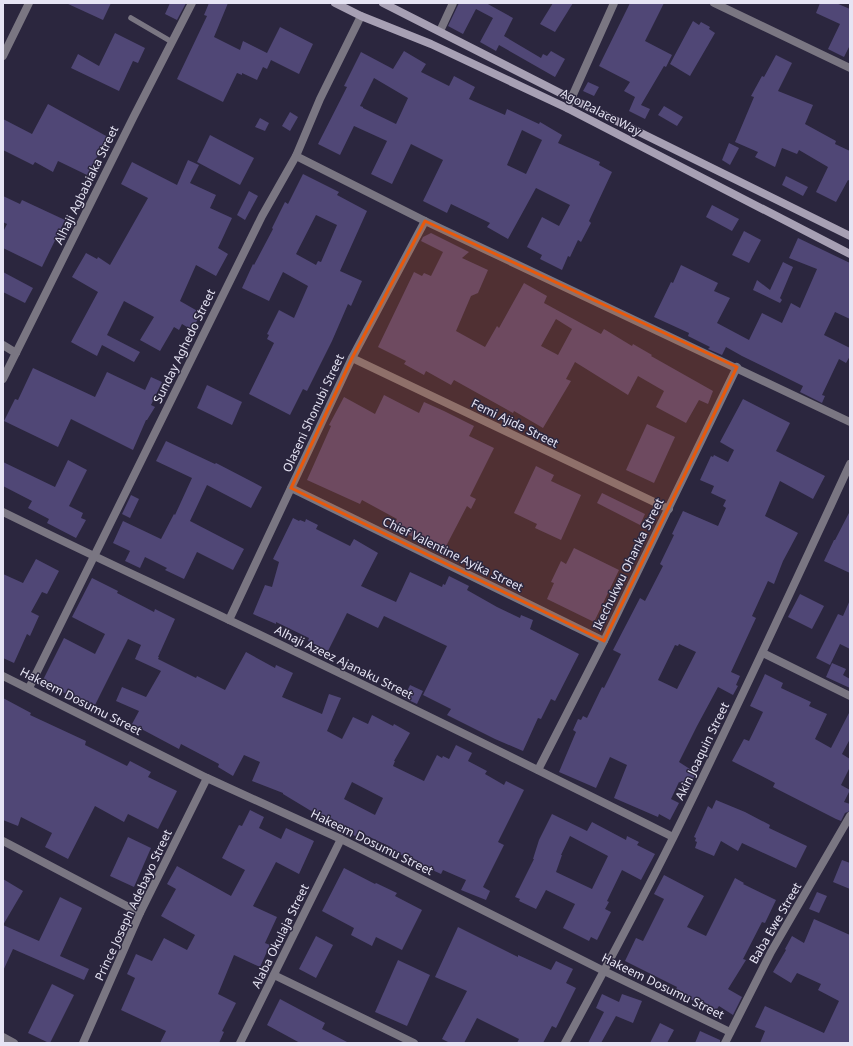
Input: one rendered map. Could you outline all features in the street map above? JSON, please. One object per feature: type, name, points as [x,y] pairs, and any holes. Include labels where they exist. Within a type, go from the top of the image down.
[{"type":"main road","name":"Ago Palace Way","points":[[335,3],[361,16],[431,44],[567,108],[850,254]]},
{"type":"main road","name":"Ago Palace Way","points":[[383,3],[572,99],[850,236]]},
{"type":"street","points":[[3,56],[29,3]]},
{"type":"street","name":"Alhaji Agbabiaka Street","points":[[3,380],[192,3]]},
{"type":"street","points":[[440,31],[453,3]]},
{"type":"street","points":[[567,108],[614,3]]},
{"type":"street","points":[[714,3],[850,68]]},
{"type":"street","name":"Sunday Aghedo Street","points":[[29,688],[262,216],[296,156],[320,99],[361,16]]},
{"type":"street","points":[[296,156],[425,221],[737,367],[850,422]]},
{"type":"street","name":"Olaseni Shonubi Street","points":[[229,620],[352,358],[425,221]]},
{"type":"street","points":[[3,345],[16,353]]},
{"type":"street","name":"Femi Ajide Street","points":[[352,358],[669,509]]},
{"type":"street","name":"Ikechukwu Ohanka Street","points":[[538,770],[604,641],[737,367]]},
{"type":"street","name":"Akin Joaquin Street","points":[[565,1043],[673,837],[763,653],[850,464]]},
{"type":"street","name":"Chief Valentine Ayika Street","points":[[291,488],[604,641]]},
{"type":"street","name":"Alhaji Azeez Ajanaku Street","points":[[3,512],[94,557],[229,620],[673,837]]},
{"type":"street","points":[[763,653],[850,696]]},
{"type":"street","name":"Hakeem Dosumu Street","points":[[3,676],[208,778],[341,839],[604,971],[730,1032]]},
{"type":"street","name":"Prince Joseph Adebayo Street","points":[[83,1043],[140,912],[208,778]]},
{"type":"street","name":"Baba Ewe Street","points":[[725,1043],[771,952],[850,816]]},
{"type":"street","name":"Alaba Okulaja Street","points":[[240,1043],[341,839]]},
{"type":"street","points":[[3,841],[140,912]]},
{"type":"street","points":[[274,975],[409,1042]]},
{"type":"street","points":[[3,1037],[14,1043]]},
{"type":"lane","points":[[131,18],[172,42]]},
{"type":"highlighted area","points":[[425,221],[737,367],[604,641],[291,488],[352,358]]},
{"type":"building","points":[[66,3],[111,3],[103,20]]},
{"type":"building","points":[[170,3],[186,3],[177,20],[165,14]]},
{"type":"building","points":[[209,3],[228,3],[214,37],[240,50],[243,41],[267,53],[280,27],[313,44],[299,74],[271,60],[267,69],[263,67],[257,80],[242,73],[242,75],[237,73],[223,102],[177,79],[207,16],[204,15]]},
{"type":"building","points":[[459,3],[486,3],[513,18],[504,36],[541,58],[543,54],[547,56],[551,51],[565,59],[555,77],[499,45],[496,51],[480,42],[493,18],[476,9],[463,34],[448,26]]},
{"type":"building","points":[[553,3],[573,3],[555,32],[540,24]]},
{"type":"building","points":[[630,3],[664,3],[645,41],[672,55],[666,67],[664,66],[641,105],[650,109],[645,119],[629,111],[635,97],[624,91],[630,82],[599,66]]},
{"type":"building","points":[[820,3],[836,3],[850,9],[850,45],[844,57],[828,49],[840,24],[816,13]]},
{"type":"building","points":[[693,21],[699,25],[701,22],[710,27],[709,29],[715,33],[690,76],[670,64]]},
{"type":"building","points":[[115,33],[145,48],[138,63],[133,61],[119,91],[71,68],[78,54],[99,66]]},
{"type":"building","points":[[404,51],[426,64],[421,72],[449,86],[454,76],[475,87],[469,99],[505,115],[507,109],[539,124],[540,122],[562,135],[558,143],[600,162],[599,165],[612,172],[589,221],[591,223],[581,242],[578,240],[570,257],[568,256],[562,270],[540,259],[542,255],[527,247],[542,217],[559,226],[570,205],[536,188],[508,239],[487,227],[490,223],[451,204],[447,213],[423,201],[443,160],[411,144],[392,184],[371,174],[387,141],[354,126],[340,155],[318,144],[347,87],[344,86],[361,52],[393,69]],"holes":[[[374,78],[408,98],[396,124],[360,106]],[[522,130],[542,140],[526,174],[507,165]]]},
{"type":"building","points":[[776,55],[792,63],[778,91],[813,105],[805,124],[836,141],[835,144],[850,151],[850,181],[848,180],[836,202],[816,192],[828,167],[799,150],[797,154],[782,148],[775,167],[755,157],[758,152],[735,142],[754,97],[751,96],[762,76],[764,77]]},
{"type":"building","points":[[588,82],[599,87],[594,96],[583,91]]},
{"type":"building","points":[[48,104],[108,137],[87,175],[58,161],[53,172],[35,162],[33,165],[3,150],[3,119],[32,134]]},
{"type":"building","points":[[664,106],[683,117],[677,126],[658,115]]},
{"type":"building","points":[[290,112],[298,117],[290,131],[282,126]]},
{"type":"building","points":[[260,118],[269,123],[265,131],[255,127]]},
{"type":"building","points":[[210,135],[254,158],[240,185],[197,162]]},
{"type":"building","points":[[729,143],[739,148],[730,165],[722,160]]},
{"type":"building","points":[[188,160],[199,165],[190,183],[216,195],[210,208],[232,218],[218,248],[228,254],[216,276],[196,265],[180,301],[201,313],[192,330],[182,324],[179,330],[174,327],[160,351],[140,340],[154,317],[124,301],[107,335],[140,352],[134,362],[102,345],[97,356],[71,342],[98,292],[72,277],[86,253],[97,259],[98,257],[110,265],[148,198],[121,184],[132,162],[177,185]]},
{"type":"building","points":[[303,174],[339,192],[337,195],[367,211],[340,271],[362,281],[351,306],[348,304],[332,341],[307,391],[303,389],[290,415],[249,394],[274,343],[267,339],[269,335],[267,334],[279,310],[294,318],[308,286],[283,272],[269,301],[242,288],[253,264],[254,265],[273,229],[272,228],[285,202],[288,204]],"holes":[[[316,215],[337,225],[321,262],[318,261],[316,265],[296,254]]]},
{"type":"building","points":[[786,176],[808,187],[803,196],[782,185]]},
{"type":"building","points":[[249,191],[258,196],[245,220],[237,215]]},
{"type":"building","points":[[3,196],[20,204],[22,200],[65,220],[42,267],[3,248],[3,232],[7,224],[3,222]]},
{"type":"building","points":[[712,205],[739,219],[732,231],[706,217]]},
{"type":"building","points":[[744,231],[761,240],[749,263],[732,255]]},
{"type":"building","points":[[431,233],[469,252],[462,258],[488,270],[478,293],[471,296],[456,331],[485,347],[497,326],[499,328],[524,283],[547,296],[544,303],[601,334],[604,329],[632,346],[633,344],[652,355],[651,356],[713,391],[708,404],[699,400],[686,423],[656,407],[664,391],[638,376],[628,395],[575,362],[566,379],[571,381],[543,428],[454,380],[451,385],[426,371],[424,375],[404,364],[406,361],[378,347],[414,272],[422,276],[424,273],[431,276],[443,252],[421,241],[423,237]],"holes":[[[556,319],[572,329],[558,355],[541,346]]]},
{"type":"building","points":[[798,238],[850,263],[850,319],[835,312],[824,335],[850,348],[850,356],[846,363],[839,359],[822,395],[825,396],[822,403],[800,392],[803,386],[726,347],[722,355],[708,349],[710,347],[688,336],[689,333],[654,317],[681,265],[718,283],[714,291],[730,298],[717,323],[749,340],[762,313],[782,323],[791,303],[800,308],[817,269],[789,258]]},
{"type":"building","points":[[783,262],[793,267],[780,298],[782,300],[780,303],[753,290],[757,280],[770,290]]},
{"type":"building","points":[[3,272],[33,288],[25,303],[3,292]]},
{"type":"building","points":[[33,368],[95,397],[107,372],[145,390],[151,377],[162,382],[151,405],[155,407],[146,420],[133,450],[71,419],[58,447],[4,421],[15,399],[18,400]]},
{"type":"building","points":[[207,385],[242,402],[232,425],[197,408]]},
{"type":"building","points":[[384,395],[419,413],[424,402],[444,411],[474,426],[469,436],[494,448],[470,496],[476,499],[471,509],[467,506],[443,552],[413,535],[413,537],[393,527],[397,519],[362,500],[360,504],[307,480],[331,426],[329,425],[344,397],[375,414]]},
{"type":"building","points":[[743,399],[790,423],[776,451],[825,476],[813,499],[780,481],[765,516],[798,533],[783,561],[774,584],[768,581],[752,616],[756,618],[731,672],[740,676],[736,685],[738,686],[733,695],[718,687],[679,762],[696,773],[689,787],[679,782],[671,799],[679,803],[670,820],[659,814],[658,817],[614,798],[627,765],[610,757],[596,788],[559,772],[576,732],[573,730],[578,719],[581,720],[583,716],[587,718],[602,687],[604,688],[621,654],[613,650],[640,598],[645,601],[663,566],[660,564],[674,535],[672,534],[683,511],[718,526],[726,508],[723,506],[726,500],[711,493],[714,486],[700,480],[711,456],[713,457],[714,455],[728,462],[734,450],[720,442]],"holes":[[[679,644],[696,652],[677,689],[658,680],[675,645],[678,646]]]},
{"type":"building","points":[[647,424],[675,437],[654,483],[626,470]]},
{"type":"building","points":[[166,441],[215,464],[216,463],[262,487],[251,508],[207,485],[190,521],[244,549],[233,570],[197,552],[184,579],[165,570],[167,568],[145,557],[140,568],[125,561],[130,551],[113,543],[123,521],[161,539],[174,514],[175,515],[192,478],[156,461]]},
{"type":"building","points":[[68,460],[87,470],[69,506],[83,513],[81,518],[86,520],[76,538],[47,523],[49,519],[28,508],[32,501],[3,486],[3,462],[55,487]]},
{"type":"building","points":[[536,466],[554,475],[551,481],[581,495],[561,540],[535,528],[537,524],[514,513]]},
{"type":"building","points":[[602,493],[645,514],[640,525],[597,503]]},
{"type":"building","points":[[131,495],[139,499],[130,518],[122,514]]},
{"type":"building","points":[[850,511],[850,573],[824,561]]},
{"type":"building","points":[[293,518],[305,522],[306,519],[318,525],[316,529],[350,546],[354,539],[378,553],[361,586],[396,602],[410,572],[442,587],[443,584],[445,585],[449,576],[469,586],[467,590],[497,607],[520,618],[521,615],[533,620],[530,629],[579,654],[555,701],[551,699],[541,719],[538,718],[523,751],[447,715],[451,709],[423,695],[447,646],[384,616],[378,628],[347,613],[328,651],[308,641],[309,638],[276,622],[276,624],[253,614],[265,585],[272,587],[279,562],[273,559]]},
{"type":"building","points":[[574,548],[619,570],[594,622],[547,599],[554,583],[551,582],[561,561],[566,564]]},
{"type":"building","points":[[36,559],[59,571],[47,594],[42,592],[31,612],[39,616],[30,636],[27,634],[14,663],[3,658],[3,574],[23,583]]},
{"type":"building","points":[[92,578],[154,612],[155,609],[175,619],[158,659],[196,678],[197,676],[225,690],[246,652],[275,668],[276,665],[293,673],[282,697],[322,714],[329,694],[341,698],[327,731],[342,739],[353,717],[368,724],[372,715],[393,726],[394,724],[410,733],[394,761],[393,766],[424,781],[437,755],[442,758],[443,756],[449,759],[456,745],[472,753],[468,761],[487,771],[485,774],[504,785],[506,781],[524,790],[498,842],[504,845],[483,887],[490,891],[486,900],[461,890],[466,880],[443,870],[441,874],[390,849],[391,847],[359,832],[357,837],[336,826],[283,793],[252,781],[260,762],[244,755],[233,776],[218,767],[219,764],[181,744],[179,749],[132,724],[139,711],[116,701],[122,687],[146,697],[161,671],[135,659],[141,645],[128,639],[94,707],[42,682],[64,638],[95,654],[105,634],[72,617]],"holes":[[[352,782],[383,798],[375,815],[344,799]]]},
{"type":"building","points":[[800,594],[824,606],[812,629],[788,617]]},
{"type":"building","points":[[850,600],[850,649],[840,644],[830,665],[816,658],[838,614],[843,616]]},
{"type":"building","points":[[832,663],[846,669],[843,675],[850,679],[850,688],[826,677]]},
{"type":"building","points":[[765,674],[783,683],[781,688],[811,702],[809,706],[827,714],[815,739],[831,748],[850,711],[850,739],[842,754],[850,759],[850,767],[841,785],[850,790],[844,802],[850,804],[850,811],[845,813],[841,821],[773,787],[775,783],[732,761],[744,739],[749,741],[763,712],[750,706]]},
{"type":"building","points":[[410,685],[423,691],[417,704],[404,698]]},
{"type":"building","points":[[3,698],[31,713],[30,715],[86,741],[85,745],[127,766],[130,761],[151,772],[148,777],[177,791],[158,829],[128,814],[124,822],[95,806],[68,859],[45,847],[52,833],[21,817],[18,826],[3,820]]},
{"type":"building","points":[[716,800],[745,812],[770,825],[769,828],[807,846],[796,868],[742,843],[738,851],[721,841],[714,856],[695,848],[697,842],[695,841],[696,838],[694,837],[708,806],[712,809]]},
{"type":"building","points":[[250,810],[264,817],[259,828],[281,839],[286,828],[314,841],[299,874],[276,862],[253,906],[277,917],[265,943],[270,945],[260,967],[234,955],[218,994],[236,1003],[222,1031],[224,1032],[219,1043],[160,1043],[166,1031],[121,1010],[135,978],[127,974],[136,954],[152,961],[164,938],[187,950],[195,935],[161,916],[176,889],[167,884],[177,866],[231,896],[245,870],[222,858],[239,825],[242,826]]},
{"type":"building","points":[[552,814],[587,831],[592,822],[626,840],[627,836],[639,842],[637,845],[655,854],[641,880],[622,870],[607,901],[609,902],[605,909],[611,912],[597,940],[591,937],[589,941],[563,928],[575,904],[546,890],[536,909],[519,901],[520,899],[515,897],[534,859],[539,840]],"holes":[[[570,836],[608,856],[592,889],[556,872],[561,855]]]},
{"type":"building","points":[[128,837],[151,848],[134,887],[110,876]]},
{"type":"building","points":[[842,860],[850,863],[850,889],[833,882]]},
{"type":"building","points":[[344,868],[375,884],[376,883],[397,893],[395,896],[422,910],[402,950],[376,937],[372,946],[351,935],[354,928],[322,911]]},
{"type":"building","points":[[664,875],[704,896],[687,927],[706,936],[735,878],[744,883],[743,884],[776,900],[765,923],[762,922],[743,959],[746,960],[728,989],[742,997],[733,1015],[719,1006],[715,1012],[675,991],[677,987],[625,961],[636,938],[643,941],[664,899],[654,894]]},
{"type":"building","points":[[3,879],[23,891],[3,925]]},
{"type":"building","points":[[817,892],[827,896],[819,913],[809,909]]},
{"type":"building","points":[[60,897],[82,908],[60,956],[89,969],[84,980],[13,949],[3,971],[3,925],[39,941]]},
{"type":"building","points":[[814,919],[850,935],[850,1043],[760,1043],[765,1031],[755,1027],[765,1006],[824,1033],[839,1001],[818,990],[821,984],[797,973],[791,983],[773,972],[786,950],[785,949],[792,936],[804,943]]},
{"type":"building","points":[[458,927],[518,957],[518,955],[551,970],[556,961],[573,969],[566,983],[576,988],[556,1028],[552,1026],[543,1043],[517,1043],[519,1039],[477,1018],[464,1043],[450,1043],[442,1039],[467,991],[435,977]]},
{"type":"building","points":[[316,936],[333,945],[316,978],[299,969]]},
{"type":"building","points":[[398,960],[430,975],[407,1026],[375,1012]]},
{"type":"building","points":[[52,984],[74,995],[49,1043],[28,1033]]},
{"type":"building","points":[[602,994],[619,1002],[622,994],[642,1001],[633,1023],[616,1016],[601,1043],[588,1043],[604,1012],[596,1008]]},
{"type":"building","points":[[280,999],[325,1023],[322,1029],[349,1043],[300,1043],[267,1025]]},
{"type":"building","points":[[660,1023],[674,1030],[667,1043],[650,1043]]},
{"type":"building","points":[[700,1031],[720,1040],[720,1043],[695,1043]]}]
